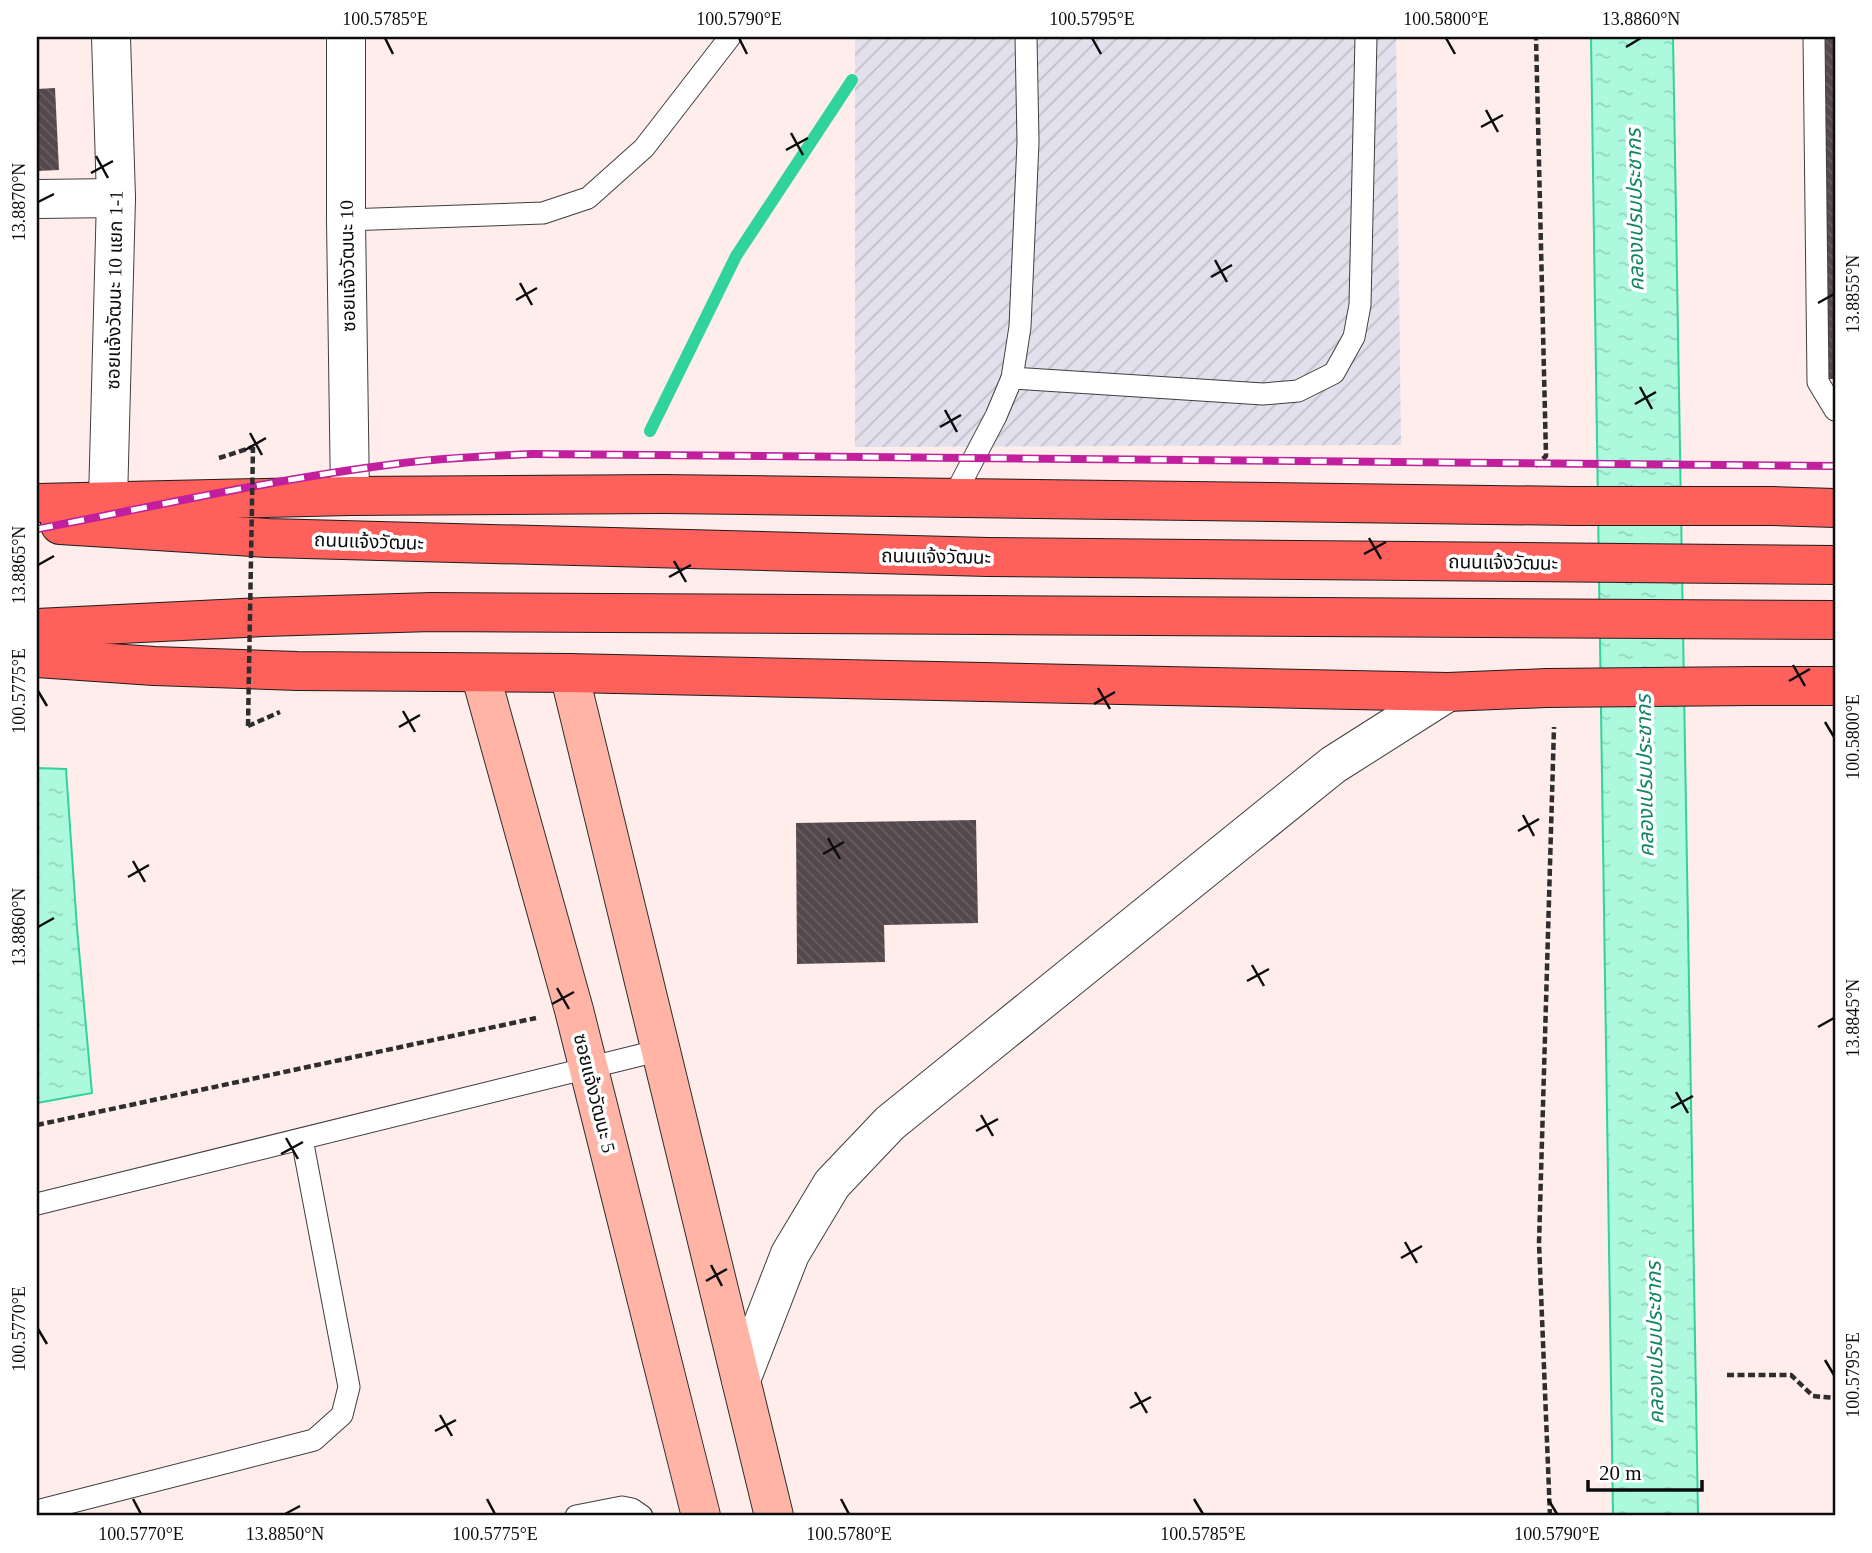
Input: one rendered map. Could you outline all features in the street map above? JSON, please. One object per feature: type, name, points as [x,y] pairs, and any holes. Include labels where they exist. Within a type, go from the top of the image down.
[{"type":"main road","points":[[37,503],[350,496],[663,494],[1835,508]]},
{"type":"main road","name":"ถนนแจ้งวัฒนะ","points":[[37,523],[282,538],[988,557],[1835,565]]},
{"type":"main road","points":[[37,628],[432,612],[1835,620]]},
{"type":"main road","points":[[37,658],[154,666],[297,671],[569,673],[1448,692],[1550,705],[1752,686],[1835,686]]},
{"type":"street","name":"ซอยแจ้งวัฒนะ 10 แยก 1-1","points":[[108,501],[116,198],[111,37]]},
{"type":"street","name":"ซอยแจ้งวัฒนะ 10","points":[[346,37],[350,496]]},
{"type":"street","points":[[37,200],[116,198]]},
{"type":"street","name":"ซอยแจ้งวัฒนะ 5","points":[[480,673],[574,1010],[701,1516]]},
{"type":"street","points":[[569,673],[774,1516]]},
{"type":"street","points":[[741,1380],[790,1254],[832,1184],[890,1123],[1333,765],[1448,692]]},
{"type":"lane","points":[[346,220],[543,213],[588,198],[644,148],[730,37]]},
{"type":"lane","points":[[953,498],[1013,378],[1020,327],[1028,142],[1026,37]]},
{"type":"lane","points":[[1013,378],[1262,394],[1298,391],[1334,373],[1354,337],[1360,305],[1366,37]]},
{"type":"lane","points":[[1814,37],[1818,382],[1835,410]]},
{"type":"lane","points":[[37,1204],[661,1049]]},
{"type":"lane","points":[[37,1511],[314,1440],[342,1415],[349,1387],[302,1139]]},
{"type":"lane","points":[[576,1516],[622,1507],[632,1509],[642,1516]]},
{"type":"path","points":[[1532,468],[1546,456],[1536,37]]},
{"type":"path","points":[[218,458],[253,447],[248,726],[281,712]]},
{"type":"path","points":[[1550,705],[1539,1243],[1550,1516]]},
{"type":"path","points":[[37,1125],[574,1010]]},
{"type":"path","points":[[1727,1376],[1791,1375],[1813,1396],[1835,1398]]},
{"type":"shaded area","points":[[855,37],[1396,37],[1401,445],[855,447]]},
{"type":"water","name":"คลองเปรมประชากร","points":[[1591,37],[1673,37],[1698,1516],[1613,1516]]},
{"type":"water","points":[[37,768],[66,769],[92,1093],[37,1103]]},
{"type":"building","points":[[1825,37],[1835,37],[1835,379],[1827,379]]},
{"type":"building","points":[[55,88],[59,170],[37,171],[37,89]]},
{"type":"building","points":[[976,820],[978,923],[884,925],[885,962],[797,964],[796,823]]},
{"type":"waterway","points":[[650,431],[736,256],[852,80]]},
{"type":"railway","points":[[37,529],[350,470],[430,460],[534,454],[1835,466]]}]
